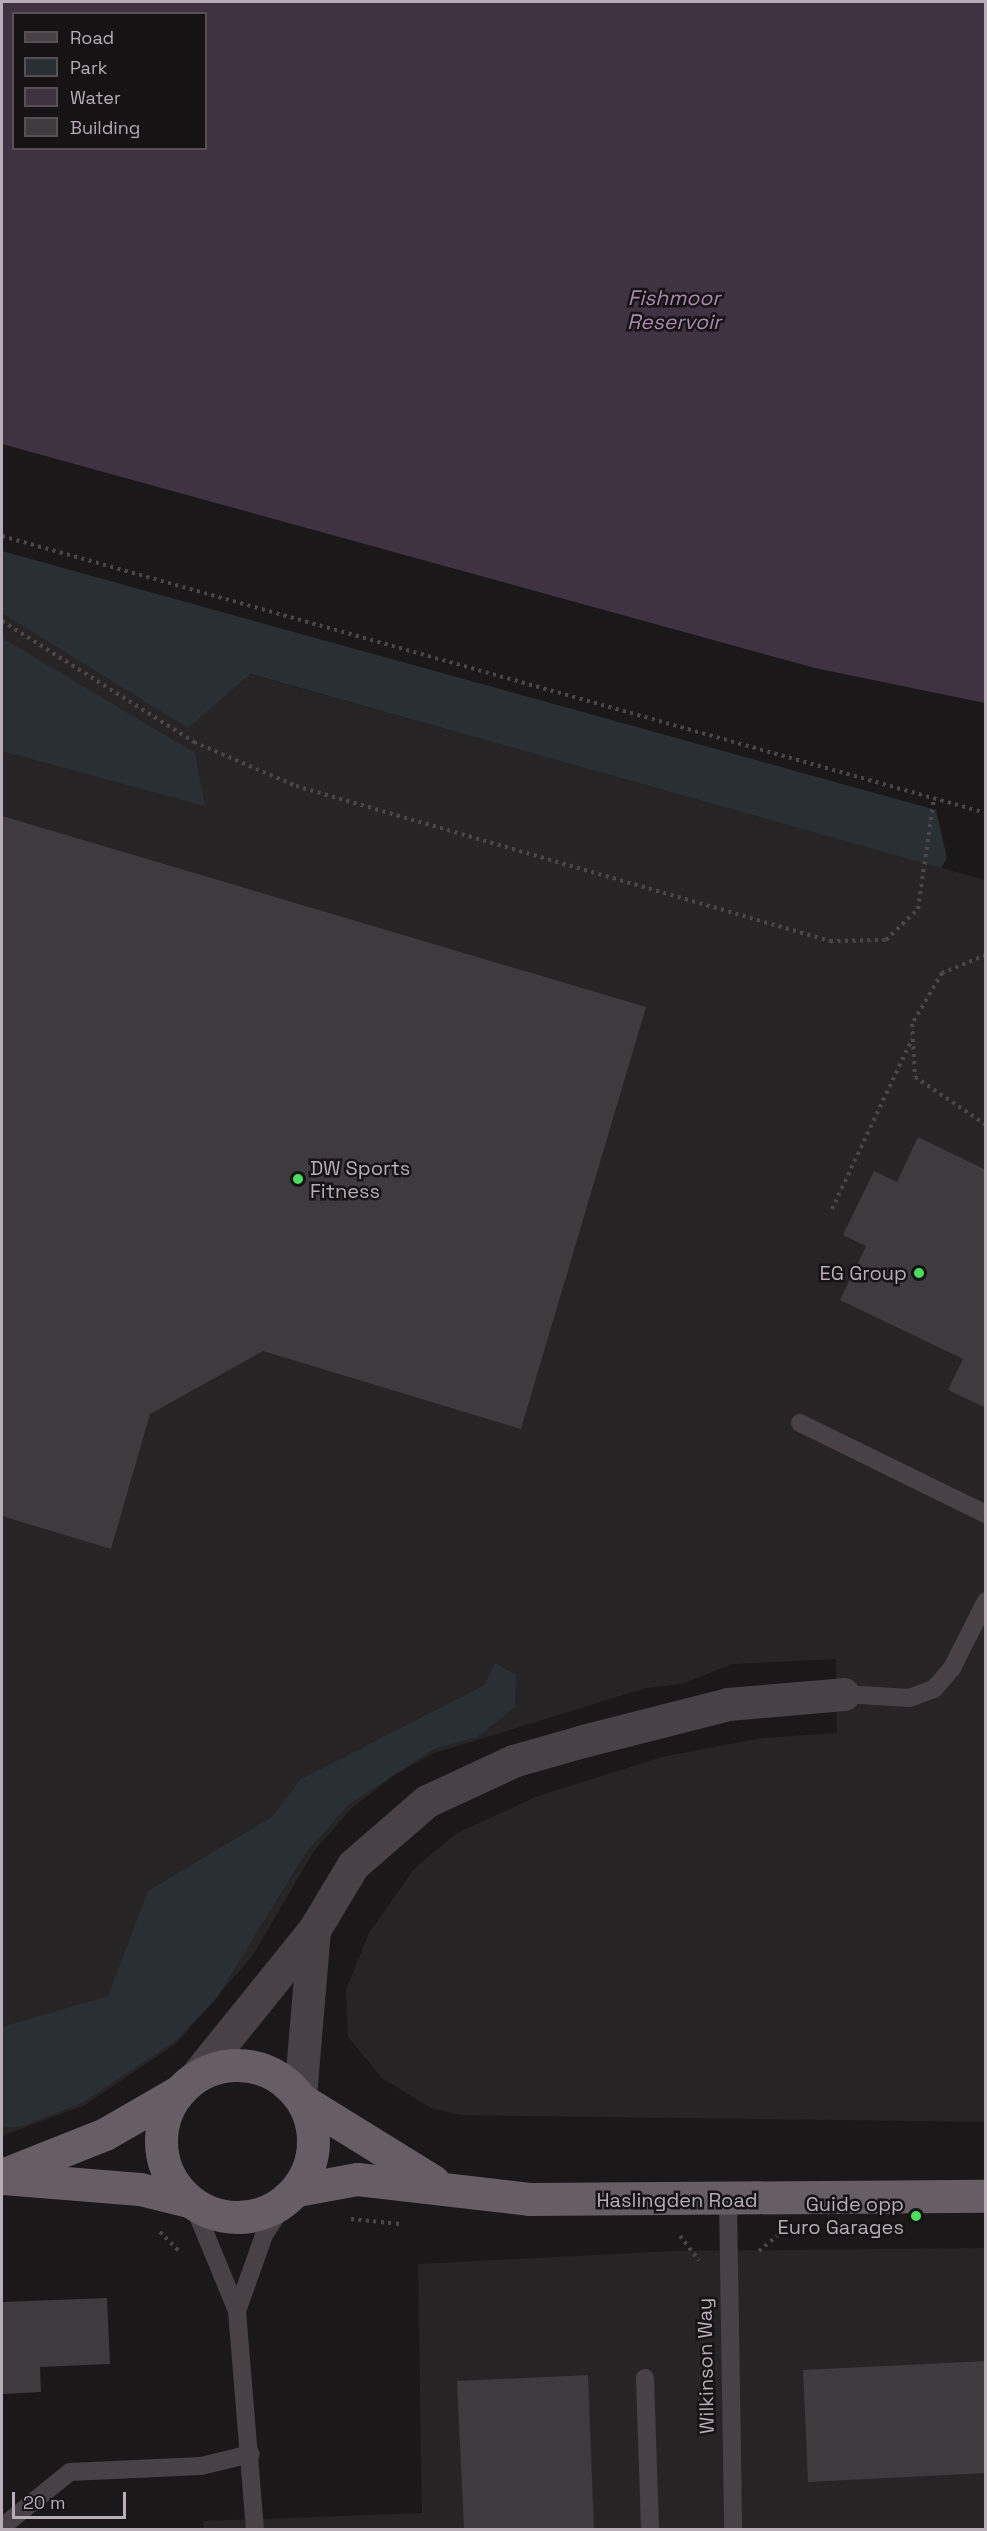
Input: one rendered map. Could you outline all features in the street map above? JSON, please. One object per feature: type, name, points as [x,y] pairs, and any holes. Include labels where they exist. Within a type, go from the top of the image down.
[{"type":"highway","points":[[217,2067],[263,2068],[301,2098],[314,2145],[292,2195],[240,2218],[130,2187],[2,2176],[105,2133],[217,2067]]},
{"type":"highway","points":[[187,2084],[166,2113],[161,2145],[173,2184],[191,2203]]},
{"type":"highway","name":"Haslingden Road","points":[[301,2098],[442,2187]]},
{"type":"highway","name":"Haslingden Road","points":[[292,2195],[357,2179],[442,2187],[529,2199],[728,2201],[986,2196]]},
{"type":"street","points":[[187,2084],[314,1930],[333,1894],[372,1845],[418,1807],[461,1782],[513,1761],[728,1704],[844,1694]]},
{"type":"street","points":[[301,2098],[314,1930]]},
{"type":"lane","points":[[801,1424],[986,1514]]},
{"type":"lane","points":[[844,1694],[909,1698],[934,1689],[952,1668],[986,1601]]},
{"type":"lane","points":[[237,2312],[264,2235],[292,2195]]},
{"type":"lane","name":"Wilkinson Way","points":[[728,2201],[733,2529]]},
{"type":"lane","points":[[191,2203],[237,2312],[251,2454],[255,2529]]},
{"type":"lane","points":[[645,2378],[650,2529]]},
{"type":"lane","points":[[2,2527],[70,2472],[201,2466],[251,2454]]},
{"type":"path","points":[[2,536],[986,813]]},
{"type":"path","points":[[2,621],[194,742],[296,786],[830,941],[886,940],[918,909],[934,798]]},
{"type":"path","points":[[986,955],[942,973],[912,1024],[915,1077],[986,1125]]},
{"type":"path","points":[[832,1209],[904,1048],[913,1038]]},
{"type":"shaded area","points":[[2,605],[985,880],[985,2122],[460,2115],[431,2108],[382,2078],[348,2037],[346,1990],[369,1933],[414,1869],[457,1833],[538,1796],[662,1757],[762,1738],[837,1733],[836,1659],[732,1664],[682,1684],[646,1688],[435,1753],[396,1774],[351,1809],[314,1851],[253,1955],[177,2043],[85,2105],[2,2136]]},
{"type":"shaded area","points":[[985,2248],[985,2529],[204,2530],[203,2521],[422,2513],[418,2264],[673,2251]]},
{"type":"green space","points":[[2,551],[936,810],[947,858],[941,868],[250,674],[188,728],[2,613]]},
{"type":"green space","points":[[2,638],[195,753],[205,806],[2,751]]},
{"type":"green space","points":[[495,1663],[516,1675],[515,1707],[477,1737],[434,1749],[348,1805],[305,1854],[216,1999],[174,2042],[82,2103],[20,2127],[2,2127],[2,2027],[108,1996],[148,1891],[272,1817],[301,1779],[485,1685]]},
{"type":"water","name":"Fishmoor Reservoir","points":[[2,2],[985,2],[985,703],[815,668],[2,444]]},
{"type":"building","name":"DW Sports Fitness","points":[[2,816],[646,1007],[521,1429],[263,1351],[150,1414],[111,1549],[2,1516]]},
{"type":"building","name":"EG Group","points":[[918,1137],[986,1170],[986,1408],[948,1390],[963,1359],[840,1300],[866,1246],[843,1235],[874,1171],[897,1182]]},
{"type":"building","points":[[107,2298],[110,2364],[40,2367],[41,2392],[3,2394],[2,2302]]},
{"type":"building","points":[[986,2361],[986,2473],[808,2482],[803,2370]]},
{"type":"building","points":[[588,2375],[594,2530],[464,2530],[457,2381]]},
{"type":"place","name":"DW Sports Fitness","points":[[298,1179]]},
{"type":"place","name":"EG Group","points":[[919,1273]]},
{"type":"place","name":"Guide opp Euro Garages","points":[[916,2216]]}]
